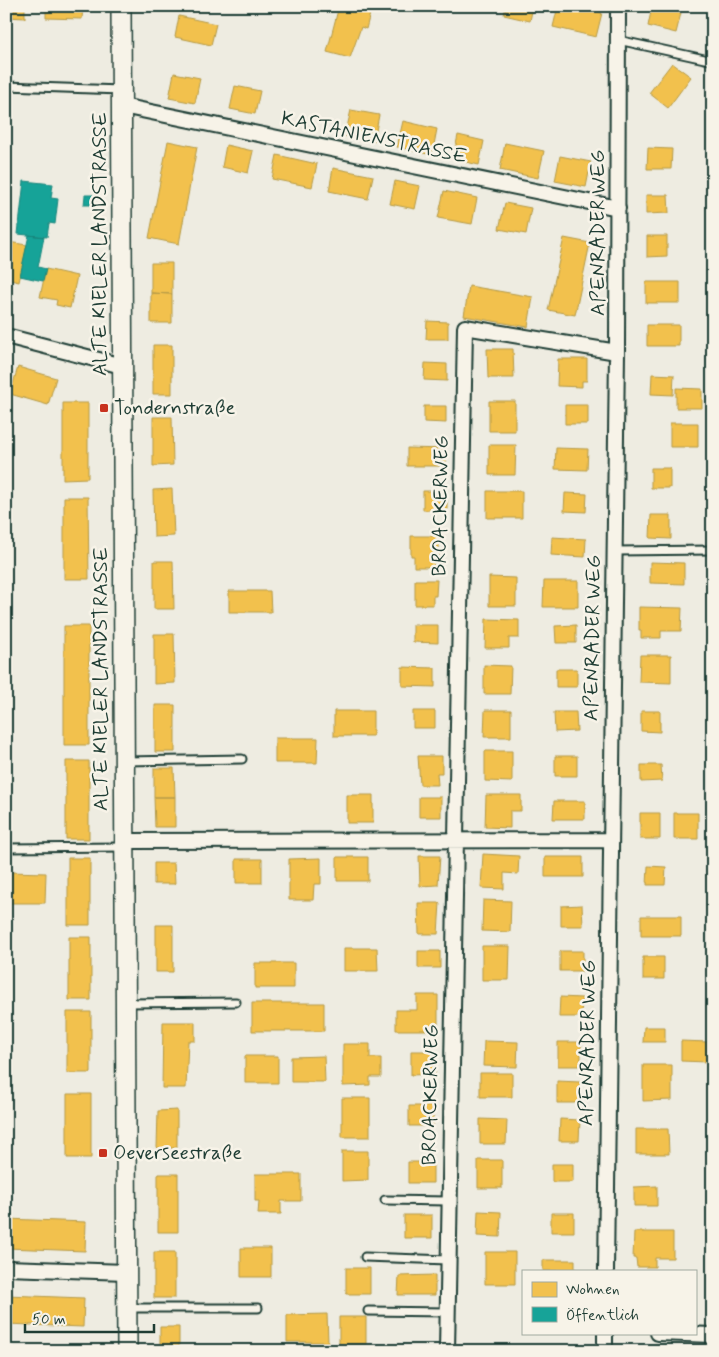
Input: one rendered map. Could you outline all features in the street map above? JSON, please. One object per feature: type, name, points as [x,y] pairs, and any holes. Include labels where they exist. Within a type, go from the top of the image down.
[{"type":"street","name":"ALTE KIELER LANDSTRASSE","points":[[121,6],[127,1351]]},
{"type":"street","name":"APENRADER WEG","points":[[606,1270],[617,352],[618,6]]},
{"type":"street","name":"KASTANIENSTRASSE","points":[[122,98],[618,208]]},
{"type":"street","name":"BROACKERWEG","points":[[447,1351],[465,327],[617,352]]},
{"type":"street","points":[[6,336],[122,366]]},
{"type":"street","points":[[125,844],[611,840]]},
{"type":"street","points":[[6,1268],[127,1272]]},
{"type":"street","points":[[605,1334],[605,1351]]},
{"type":"street","points":[[686,1334],[713,1335]]},
{"type":"lane","points":[[618,40],[709,60]]},
{"type":"lane","points":[[6,86],[122,98]]},
{"type":"lane","points":[[615,551],[713,550]]},
{"type":"lane","points":[[124,762],[242,759]]},
{"type":"lane","points":[[6,848],[125,844]]},
{"type":"lane","points":[[125,1003],[236,1002]]},
{"type":"lane","points":[[384,1200],[449,1201]]},
{"type":"lane","points":[[365,1257],[448,1260]]},
{"type":"lane","points":[[127,1308],[258,1308]]},
{"type":"lane","points":[[368,1311],[447,1312]]},
{"type":"building: Wohnen","points":[[6,6],[25,6],[25,18],[6,17]]},
{"type":"building: Wohnen","points":[[46,6],[83,6],[82,19],[46,18]]},
{"type":"building: Wohnen","points":[[339,6],[372,6],[366,29],[361,27],[350,58],[327,52]]},
{"type":"building: Wohnen","points":[[506,6],[533,6],[530,21],[504,15]]},
{"type":"building: Wohnen","points":[[558,6],[574,6],[602,13],[596,37],[553,27]]},
{"type":"building: Wohnen","points":[[652,7],[681,13],[676,33],[648,26]]},
{"type":"building: Wohnen","points":[[179,16],[216,24],[211,45],[175,37]]},
{"type":"building: Wohnen","points":[[672,63],[691,77],[668,108],[649,93]]},
{"type":"building: Wohnen","points":[[174,73],[200,78],[195,103],[169,98]]},
{"type":"building: Wohnen","points":[[235,86],[260,91],[255,114],[230,109]]},
{"type":"building: Wohnen","points":[[351,110],[379,115],[374,141],[345,136]]},
{"type":"building: Wohnen","points":[[403,121],[437,129],[432,155],[397,147]]},
{"type":"building: Wohnen","points":[[458,135],[484,141],[479,165],[453,159]]},
{"type":"building: Wohnen","points":[[168,141],[197,147],[179,244],[149,238]]},
{"type":"building: Wohnen","points":[[505,143],[544,151],[538,178],[500,170]]},
{"type":"building: Wohnen","points":[[226,145],[253,151],[248,173],[222,167]]},
{"type":"building: Wohnen","points":[[648,148],[672,149],[671,169],[647,169]]},
{"type":"building: Wohnen","points":[[277,155],[317,164],[312,187],[272,179]]},
{"type":"building: Wohnen","points":[[560,156],[591,162],[586,187],[555,181]]},
{"type":"building: Wohnen","points":[[333,168],[373,176],[368,199],[329,191]]},
{"type":"building: Wohnen","points":[[395,181],[420,186],[415,209],[390,204]]},
{"type":"building: Wohnen","points":[[444,191],[477,198],[472,224],[438,218]]},
{"type":"building: Wohnen","points":[[646,195],[668,195],[669,213],[646,214]]},
{"type":"building: Wohnen","points":[[505,203],[531,208],[526,234],[499,229]]},
{"type":"building: Wohnen","points":[[647,236],[667,236],[667,256],[647,257]]},
{"type":"building: Wohnen","points":[[564,238],[590,243],[575,315],[548,310]]},
{"type":"building: Wohnen","points":[[8,242],[27,245],[19,282],[6,279]]},
{"type":"building: Wohnen","points":[[151,263],[172,263],[172,294],[151,293]]},
{"type":"building: Wohnen","points":[[46,269],[77,276],[70,308],[56,305],[57,300],[40,297]]},
{"type":"building: Wohnen","points":[[646,282],[680,282],[680,303],[646,303]]},
{"type":"building: Wohnen","points":[[469,286],[533,297],[528,327],[464,316]]},
{"type":"building: Wohnen","points":[[151,293],[172,294],[172,323],[151,323]]},
{"type":"building: Wohnen","points":[[427,321],[448,322],[448,339],[426,339]]},
{"type":"building: Wohnen","points":[[647,325],[679,325],[679,346],[647,346]]},
{"type":"building: Wohnen","points":[[153,345],[172,345],[172,394],[153,394]]},
{"type":"building: Wohnen","points":[[487,349],[513,349],[514,378],[488,378]]},
{"type":"building: Wohnen","points":[[558,359],[587,359],[587,381],[582,381],[582,387],[557,386]]},
{"type":"building: Wohnen","points":[[425,363],[447,364],[447,381],[424,380]]},
{"type":"building: Wohnen","points":[[18,367],[56,378],[48,405],[10,394]]},
{"type":"building: Wohnen","points":[[652,374],[674,375],[673,395],[651,394]]},
{"type":"building: Wohnen","points":[[676,388],[702,389],[702,408],[676,408]]},
{"type":"building: Wohnen","points":[[489,401],[515,401],[515,431],[489,431]]},
{"type":"building: Wohnen","points":[[63,403],[88,403],[88,478],[63,479]]},
{"type":"building: Wohnen","points":[[565,405],[588,405],[588,424],[565,424]]},
{"type":"building: Wohnen","points":[[424,406],[446,406],[446,423],[424,422]]},
{"type":"building: Wohnen","points":[[153,417],[172,417],[173,465],[153,466]]},
{"type":"building: Wohnen","points":[[670,423],[698,423],[698,447],[670,447]]},
{"type":"building: Wohnen","points":[[489,445],[516,445],[515,475],[489,475]]},
{"type":"building: Wohnen","points":[[407,448],[446,449],[446,466],[407,466]]},
{"type":"building: Wohnen","points":[[556,448],[588,449],[587,470],[555,469]]},
{"type":"building: Wohnen","points":[[651,468],[670,468],[670,488],[651,488]]},
{"type":"building: Wohnen","points":[[172,489],[174,536],[154,537],[153,490]]},
{"type":"building: Wohnen","points":[[423,491],[447,491],[447,510],[423,510]]},
{"type":"building: Wohnen","points":[[487,491],[522,491],[522,518],[487,518]]},
{"type":"building: Wohnen","points":[[565,493],[587,494],[586,512],[564,511]]},
{"type":"building: Wohnen","points":[[64,497],[88,497],[89,579],[64,579]]},
{"type":"building: Wohnen","points":[[651,515],[671,515],[671,539],[650,538]]},
{"type":"building: Wohnen","points":[[411,536],[439,536],[439,557],[434,556],[434,567],[414,567],[414,556],[411,556]]},
{"type":"building: Wohnen","points":[[552,537],[586,539],[585,557],[551,555]]},
{"type":"building: Wohnen","points":[[154,561],[173,561],[174,609],[154,609]]},
{"type":"building: Wohnen","points":[[650,562],[684,563],[684,584],[650,583]]},
{"type":"building: Wohnen","points":[[489,577],[516,578],[516,606],[489,606]]},
{"type":"building: Wohnen","points":[[415,580],[437,580],[436,596],[433,596],[433,605],[415,605]]},
{"type":"building: Wohnen","points":[[544,581],[578,581],[578,607],[543,607]]},
{"type":"building: Wohnen","points":[[229,591],[270,591],[271,612],[229,612]]},
{"type":"building: Wohnen","points":[[639,607],[682,608],[681,631],[661,631],[661,638],[641,638]]},
{"type":"building: Wohnen","points":[[486,619],[519,620],[519,638],[509,638],[509,648],[485,648]]},
{"type":"building: Wohnen","points":[[413,625],[438,625],[438,643],[413,642]]},
{"type":"building: Wohnen","points":[[576,625],[576,643],[556,643],[555,626]]},
{"type":"building: Wohnen","points":[[64,626],[89,626],[89,745],[64,745]]},
{"type":"building: Wohnen","points":[[154,634],[174,634],[175,683],[154,684]]},
{"type":"building: Wohnen","points":[[640,655],[671,655],[671,683],[639,682]]},
{"type":"building: Wohnen","points":[[484,665],[511,666],[510,694],[484,694]]},
{"type":"building: Wohnen","points":[[402,667],[435,668],[435,687],[402,686]]},
{"type":"building: Wohnen","points":[[556,669],[577,669],[577,687],[556,687]]},
{"type":"building: Wohnen","points":[[155,705],[175,705],[175,752],[155,752]]},
{"type":"building: Wohnen","points":[[485,710],[511,710],[511,737],[484,737]]},
{"type":"building: Wohnen","points":[[334,711],[373,711],[373,736],[334,736]]},
{"type":"building: Wohnen","points":[[413,711],[435,711],[435,728],[413,728]]},
{"type":"building: Wohnen","points":[[641,711],[660,711],[660,732],[641,731]]},
{"type":"building: Wohnen","points":[[554,712],[576,712],[577,731],[555,732]]},
{"type":"building: Wohnen","points":[[275,738],[318,738],[317,763],[275,763]]},
{"type":"building: Wohnen","points":[[485,751],[512,751],[512,782],[485,781]]},
{"type":"building: Wohnen","points":[[418,756],[442,756],[442,773],[437,773],[438,785],[420,785]]},
{"type":"building: Wohnen","points":[[555,756],[577,756],[577,776],[555,776]]},
{"type":"building: Wohnen","points":[[66,761],[89,761],[89,839],[66,839]]},
{"type":"building: Wohnen","points":[[641,765],[661,765],[662,781],[641,782]]},
{"type":"building: Wohnen","points":[[154,768],[174,768],[175,797],[154,797]]},
{"type":"building: Wohnen","points":[[347,795],[373,795],[373,823],[347,823]]},
{"type":"building: Wohnen","points":[[486,795],[521,795],[521,811],[510,811],[510,828],[485,827]]},
{"type":"building: Wohnen","points":[[154,797],[175,797],[175,827],[155,827]]},
{"type":"building: Wohnen","points":[[419,797],[441,797],[441,817],[419,817]]},
{"type":"building: Wohnen","points":[[554,801],[585,801],[585,819],[553,819]]},
{"type":"building: Wohnen","points":[[640,813],[660,813],[660,839],[640,839]]},
{"type":"building: Wohnen","points":[[674,813],[698,813],[698,839],[674,839]]},
{"type":"building: Wohnen","points":[[483,854],[519,856],[518,874],[504,873],[504,889],[481,888]]},
{"type":"building: Wohnen","points":[[419,856],[440,856],[438,885],[420,886]]},
{"type":"building: Wohnen","points":[[337,857],[368,857],[368,881],[337,881]]},
{"type":"building: Wohnen","points":[[545,857],[583,857],[583,877],[545,877]]},
{"type":"building: Wohnen","points":[[68,858],[90,858],[90,925],[68,925]]},
{"type":"building: Wohnen","points":[[321,858],[321,884],[314,884],[313,900],[289,900],[289,859]]},
{"type":"building: Wohnen","points":[[236,859],[262,859],[262,883],[236,883]]},
{"type":"building: Wohnen","points":[[154,863],[174,863],[175,884],[154,884]]},
{"type":"building: Wohnen","points":[[648,866],[666,867],[665,885],[647,885]]},
{"type":"building: Wohnen","points":[[10,872],[46,873],[45,903],[9,903]]},
{"type":"building: Wohnen","points":[[483,900],[511,901],[510,932],[482,931]]},
{"type":"building: Wohnen","points":[[418,903],[440,903],[438,934],[419,934]]},
{"type":"building: Wohnen","points":[[582,905],[583,926],[561,926],[561,906]]},
{"type":"building: Wohnen","points":[[641,916],[681,916],[681,936],[641,936]]},
{"type":"building: Wohnen","points":[[156,925],[173,925],[173,972],[156,972]]},
{"type":"building: Wohnen","points":[[69,937],[91,937],[91,1000],[69,1000]]},
{"type":"building: Wohnen","points":[[482,946],[510,946],[509,980],[482,980]]},
{"type":"building: Wohnen","points":[[344,948],[377,948],[378,971],[344,971]]},
{"type":"building: Wohnen","points":[[418,951],[440,951],[440,968],[418,968]]},
{"type":"building: Wohnen","points":[[560,951],[583,951],[583,971],[560,971]]},
{"type":"building: Wohnen","points":[[643,957],[664,957],[664,979],[643,979]]},
{"type":"building: Wohnen","points":[[255,963],[294,963],[294,988],[255,988]]},
{"type":"building: Wohnen","points":[[417,995],[438,995],[438,1030],[396,1030],[396,1010],[417,1010]]},
{"type":"building: Wohnen","points":[[560,997],[582,998],[581,1017],[559,1017]]},
{"type":"building: Wohnen","points":[[252,1003],[324,1003],[324,1031],[252,1031]]},
{"type":"building: Wohnen","points":[[67,1012],[91,1012],[91,1073],[67,1073]]},
{"type":"building: Wohnen","points":[[163,1022],[195,1022],[195,1041],[188,1041],[186,1088],[162,1088]]},
{"type":"building: Wohnen","points":[[644,1027],[665,1027],[665,1042],[643,1042]]},
{"type":"building: Wohnen","points":[[484,1041],[518,1042],[517,1067],[483,1066]]},
{"type":"building: Wohnen","points":[[681,1041],[708,1042],[707,1062],[681,1061]]},
{"type":"building: Wohnen","points":[[558,1042],[581,1042],[581,1066],[558,1066]]},
{"type":"building: Wohnen","points":[[343,1044],[370,1044],[370,1058],[381,1058],[381,1077],[370,1077],[370,1085],[343,1086]]},
{"type":"building: Wohnen","points":[[411,1051],[435,1051],[435,1074],[411,1075]]},
{"type":"building: Wohnen","points":[[245,1056],[278,1056],[278,1083],[245,1083]]},
{"type":"building: Wohnen","points":[[324,1056],[325,1082],[291,1082],[291,1057]]},
{"type":"building: Wohnen","points":[[643,1065],[672,1065],[672,1100],[643,1101]]},
{"type":"building: Wohnen","points":[[480,1073],[512,1073],[512,1097],[480,1097]]},
{"type":"building: Wohnen","points":[[557,1081],[580,1082],[580,1103],[557,1103]]},
{"type":"building: Wohnen","points":[[67,1094],[91,1094],[91,1158],[67,1158]]},
{"type":"building: Wohnen","points":[[342,1098],[370,1098],[370,1137],[342,1137]]},
{"type":"building: Wohnen","points":[[409,1106],[433,1106],[433,1126],[409,1126]]},
{"type":"building: Wohnen","points":[[177,1110],[177,1148],[157,1148],[158,1111]]},
{"type":"building: Wohnen","points":[[480,1119],[507,1120],[506,1144],[480,1144]]},
{"type":"building: Wohnen","points":[[560,1119],[580,1120],[579,1141],[559,1141]]},
{"type":"building: Wohnen","points":[[636,1129],[668,1129],[669,1154],[636,1154]]},
{"type":"building: Wohnen","points":[[342,1151],[368,1151],[368,1180],[342,1181]]},
{"type":"building: Wohnen","points":[[478,1160],[502,1160],[502,1188],[478,1188]]},
{"type":"building: Wohnen","points":[[408,1162],[433,1162],[433,1183],[408,1183]]},
{"type":"building: Wohnen","points":[[552,1164],[573,1164],[573,1182],[552,1182]]},
{"type":"building: Wohnen","points":[[158,1174],[178,1174],[178,1232],[158,1232]]},
{"type":"building: Wohnen","points":[[255,1174],[301,1174],[301,1201],[281,1201],[281,1214],[258,1214],[259,1201],[255,1201]]},
{"type":"building: Wohnen","points":[[657,1186],[657,1206],[634,1206],[634,1187]]},
{"type":"building: Wohnen","points":[[478,1211],[501,1212],[500,1237],[477,1236]]},
{"type":"building: Wohnen","points":[[551,1213],[574,1213],[574,1232],[551,1232]]},
{"type":"building: Wohnen","points":[[404,1215],[432,1215],[432,1238],[404,1238]]},
{"type":"building: Wohnen","points":[[6,1219],[86,1222],[85,1251],[6,1248]]},
{"type":"building: Wohnen","points":[[634,1232],[673,1232],[673,1258],[655,1258],[655,1267],[637,1267],[636,1258],[633,1258]]},
{"type":"building: Wohnen","points":[[241,1248],[271,1248],[271,1277],[241,1277]]},
{"type":"building: Wohnen","points":[[154,1252],[175,1252],[175,1298],[154,1298]]},
{"type":"building: Wohnen","points":[[485,1252],[515,1252],[515,1284],[485,1284]]},
{"type":"building: Wohnen","points":[[543,1260],[575,1260],[575,1270],[543,1270]]},
{"type":"building: Wohnen","points":[[346,1268],[370,1268],[370,1294],[346,1294]]},
{"type":"building: Wohnen","points":[[435,1275],[435,1295],[398,1295],[399,1276]]},
{"type":"building: Wohnen","points":[[6,1295],[84,1298],[83,1327],[6,1324]]},
{"type":"building: Wohnen","points":[[327,1314],[328,1342],[287,1342],[287,1315]]},
{"type":"building: Wohnen","points":[[339,1317],[366,1317],[366,1344],[339,1344]]},
{"type":"building: Wohnen","points":[[160,1327],[179,1327],[179,1351],[160,1351]]},
{"type":"building: Öffentlich","points":[[24,181],[53,184],[51,198],[58,199],[55,224],[49,223],[47,237],[18,234]]},
{"type":"building: Öffentlich","points":[[85,195],[94,195],[93,205],[84,205]]},
{"type":"building: Öffentlich","points":[[29,235],[44,237],[38,267],[46,269],[43,281],[20,276]]},
{"type":"place","name":"Tondernstraße","points":[[104,408]]},
{"type":"place","name":"Oeverseestraße","points":[[103,1153]]}]
